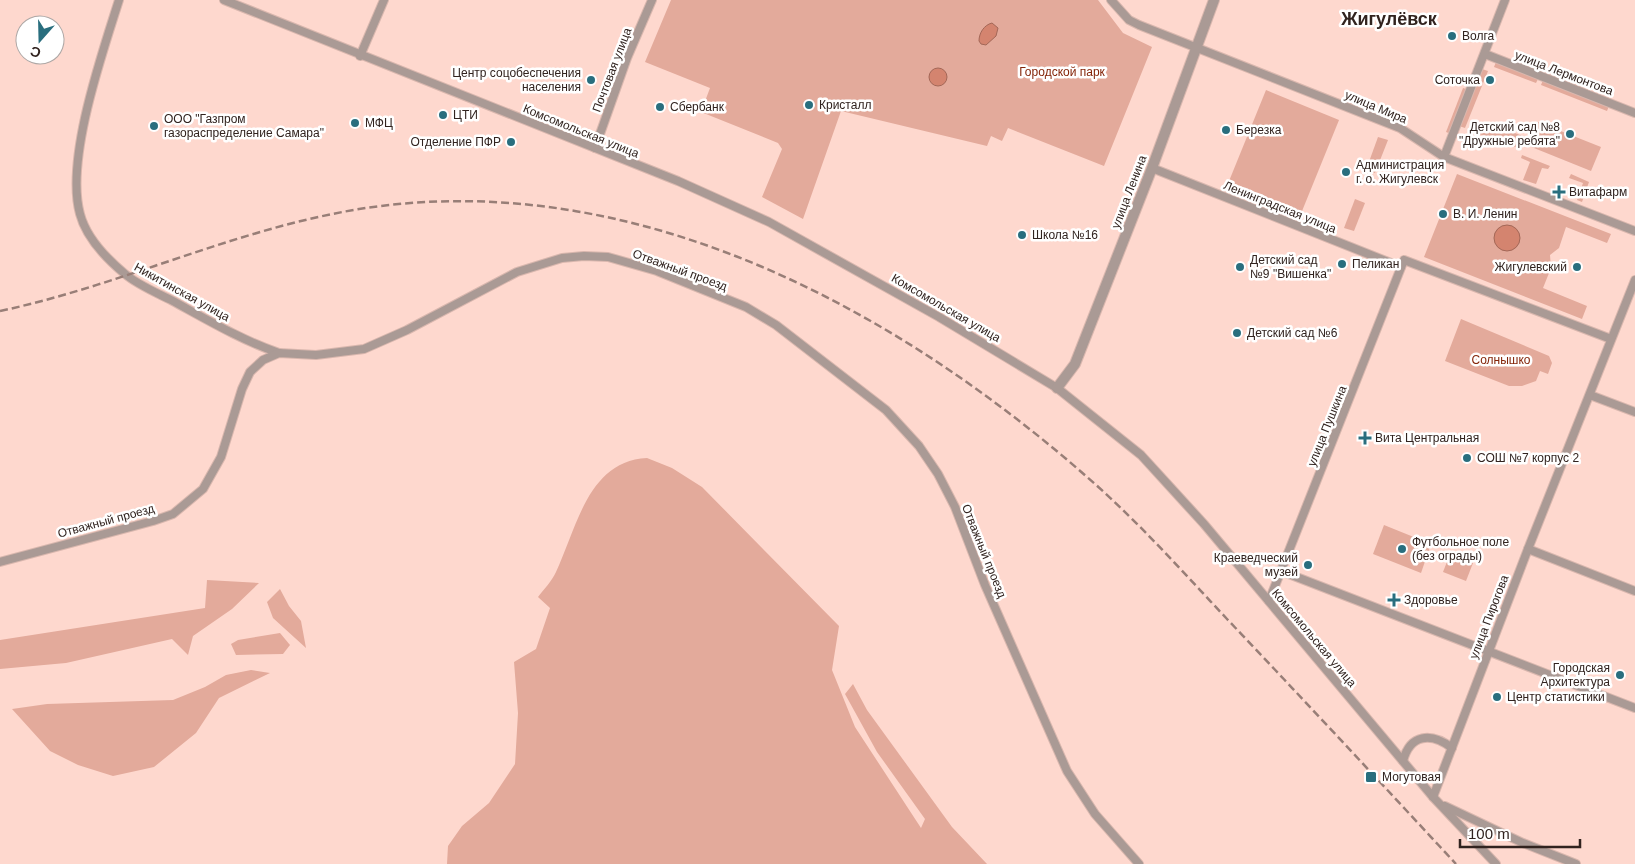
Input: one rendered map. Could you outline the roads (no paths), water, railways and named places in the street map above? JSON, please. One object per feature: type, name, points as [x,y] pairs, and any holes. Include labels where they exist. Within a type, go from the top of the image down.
[{"type":"street","name":"Никитинская улица","points":[[119,0],[87,107],[80,151],[79,214],[86,231],[110,259],[137,282],[258,345],[279,353]]},
{"type":"street","name":"Комсомольская улица","points":[[224,0],[724,201],[769,222],[939,317],[1057,388],[1141,455],[1269,601],[1434,797],[1496,864]]},
{"type":"street","points":[[360,56],[384,0]]},
{"type":"street","name":"Почтовая улица","points":[[595,148],[627,58],[652,0]]},
{"type":"street","name":"улица Мира","points":[[1112,0],[1129,20],[1400,128],[1444,157],[1635,231]]},
{"type":"street","name":"улица Ленина","points":[[1057,388],[1075,364],[1152,168],[1214,0]]},
{"type":"street","points":[[1444,157],[1505,0]]},
{"type":"street","name":"улица Лермонтова","points":[[1485,54],[1635,113]]},
{"type":"street","name":"Ленинградская улица","points":[[1152,168],[1402,264],[1611,340]]},
{"type":"street","name":"Отважный проезд","points":[[0,562],[153,521],[173,514],[189,502],[203,489],[216,468],[227,442],[242,389],[250,372],[263,360],[279,353],[316,355],[364,349],[407,330],[517,272],[562,258],[584,256],[608,257],[632,262],[746,307],[806,347],[886,410],[919,446],[938,474],[955,507],[985,585],[1067,771],[1095,814],[1139,864]]},
{"type":"street","name":"улица Пушкина","points":[[1269,601],[1402,264]]},
{"type":"street","name":"улица Пирогова","points":[[1434,797],[1488,651],[1611,340],[1632,294],[1635,280]]},
{"type":"street","points":[[1590,395],[1635,412]]},
{"type":"street","points":[[1528,549],[1635,591]]},
{"type":"street","name":"Комсомольская улица","points":[[1281,571],[1635,708]]},
{"type":"street","points":[[1403,761],[1406,750],[1415,740],[1441,739],[1452,748]]},
{"type":"street","points":[[1440,803],[1524,843],[1576,864]]},
{"type":"railway","points":[[0,311],[97,285],[289,224],[389,205],[487,202],[583,212],[678,236],[769,270],[857,313],[941,365],[1021,422],[1095,484],[1163,550],[1456,864]]},
{"type":"place","name":"Волга","points":[[1452,36]]},
{"type":"place","name":"Центр соцобеспечения населения","points":[[591,80]]},
{"type":"place","name":"Соточка","points":[[1490,80]]},
{"type":"place","name":"Кристалл","points":[[809,105]]},
{"type":"place","name":"Сбербанк","points":[[660,107]]},
{"type":"place","name":"ЦТИ","points":[[443,115]]},
{"type":"place","name":"МФЦ","points":[[355,123]]},
{"type":"place","name":"ООО \"Газпром газораспределение Самара\"","points":[[154,126]]},
{"type":"place","name":"Березка","points":[[1226,130]]},
{"type":"place","name":"Детский сад №8 \"Дружные ребята\"","points":[[1570,134]]},
{"type":"place","name":"Отделение ПФР","points":[[511,142]]},
{"type":"place","name":"Администрация г. о. Жигулевск","points":[[1346,172]]},
{"type":"place","name":"Витафарм","points":[[1559,192]]},
{"type":"place","name":"В. И. Ленин","points":[[1443,214]]},
{"type":"place","name":"Школа №16","points":[[1022,235]]},
{"type":"place","name":"Пеликан","points":[[1342,264]]},
{"type":"place","name":"Детский сад №9 \"Вишенка\"","points":[[1240,267]]},
{"type":"place","name":"Жигулевский","points":[[1577,267]]},
{"type":"place","name":"Детский сад №6","points":[[1237,333]]},
{"type":"place","name":"Вита Центральная","points":[[1365,438]]},
{"type":"place","name":"СОШ №7 корпус 2","points":[[1467,458]]},
{"type":"place","name":"Футбольное поле (без ограды)","points":[[1402,549]]},
{"type":"place","name":"Краеведческий музей","points":[[1308,565]]},
{"type":"place","name":"Здоровье","points":[[1394,600]]},
{"type":"place","name":"Городская Архитектура","points":[[1620,675]]},
{"type":"place","name":"Центр статистики","points":[[1497,697]]},
{"type":"place","name":"Могутовая","points":[[1371,777]]},
{"type":"district","name":"Жигулёвск","points":[[1389,19]]},
{"type":"park label","name":"Городской парк","points":[[1062,72]]},
{"type":"park label","name":"Солнышко","points":[[1501,360]]}]
